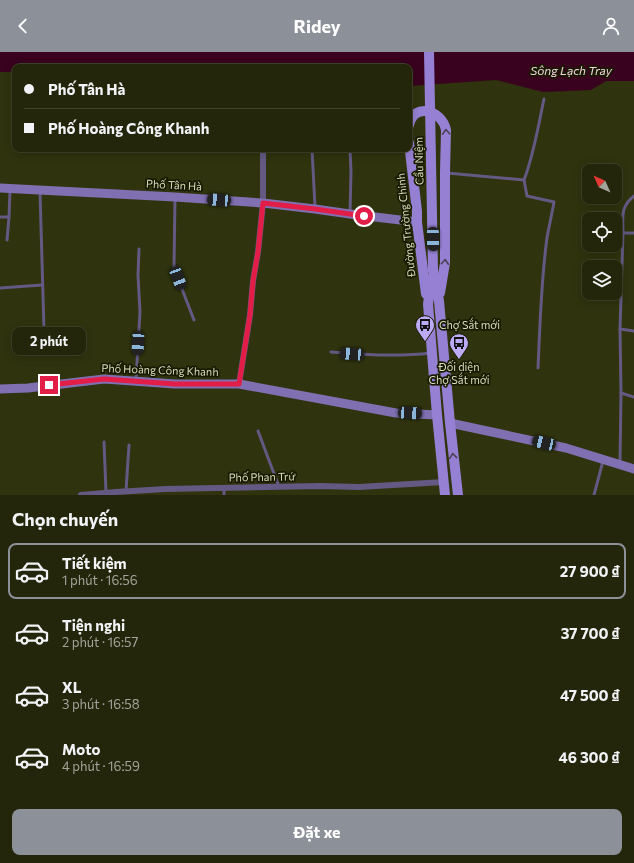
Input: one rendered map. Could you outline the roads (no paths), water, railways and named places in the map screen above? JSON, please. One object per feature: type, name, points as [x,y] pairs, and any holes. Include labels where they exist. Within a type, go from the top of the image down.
[{"type":"main road","name":"Cầu Niệm","points":[[429,52],[433,270]]},
{"type":"main road","name":"Đường Trường Chinh","points":[[412,118],[420,112],[432,112],[442,120],[446,130],[445,263],[439,301]]},
{"type":"main road","name":"Đường Trường Chinh","points":[[410,152],[417,222],[428,304],[431,353],[445,495]]},
{"type":"main road","name":"Đường Trường Chinh","points":[[433,270],[439,301],[458,495]]},
{"type":"main road","name":"Đường Trường Chinh","points":[[428,304],[433,270]]},
{"type":"street","points":[[239,384],[258,252],[263,203],[263,152]]},
{"type":"street","name":"Phố Tân Hà","points":[[0,188],[263,203],[417,222]]},
{"type":"street","name":"Phố Hoàng Công Khanh","points":[[0,389],[28,388],[104,379],[175,384],[239,384],[396,412],[437,415]]},
{"type":"street","points":[[450,423],[553,445],[634,469]]},
{"type":"street","name":"Phố Phan Trứ","points":[[81,495],[126,491],[165,492],[224,488],[320,486],[359,487],[444,482]]},
{"type":"lane","points":[[538,368],[544,262],[554,202],[527,196],[524,180],[534,147],[544,99]]},
{"type":"lane","points":[[312,152],[315,209]]},
{"type":"lane","points":[[350,152],[350,214]]},
{"type":"lane","points":[[445,172],[524,180]]},
{"type":"lane","points":[[7,240],[10,188]]},
{"type":"lane","points":[[40,190],[44,330]]},
{"type":"lane","points":[[620,465],[620,329],[623,212],[628,201],[634,196]]},
{"type":"lane","points":[[175,197],[174,266],[194,320]]},
{"type":"lane","points":[[0,217],[9,217]]},
{"type":"lane","points":[[623,233],[634,233]]},
{"type":"lane","points":[[136,381],[140,312],[138,275],[139,249]]},
{"type":"lane","points":[[0,288],[42,285]]},
{"type":"lane","points":[[620,329],[634,331]]},
{"type":"lane","points":[[331,352],[395,355],[431,353]]},
{"type":"lane","points":[[621,393],[634,397]]},
{"type":"lane","points":[[258,431],[279,487]]},
{"type":"lane","points":[[104,442],[106,492]]},
{"type":"lane","points":[[126,491],[129,446]]},
{"type":"lane","points":[[594,495],[603,459]]},
{"type":"lane","points":[[224,488],[224,495]]},
{"type":"water","name":"Sông Lạch Tray","points":[[0,52],[634,52],[634,81],[606,81],[591,90],[543,92],[496,80],[412,86],[412,64],[12,64],[12,72],[0,72]]},
{"type":"place","name":"Chợ Sắt mới","points":[[425,342]]},
{"type":"place","name":"Đối diện Chợ Sắt mới","points":[[459,360]]}]
